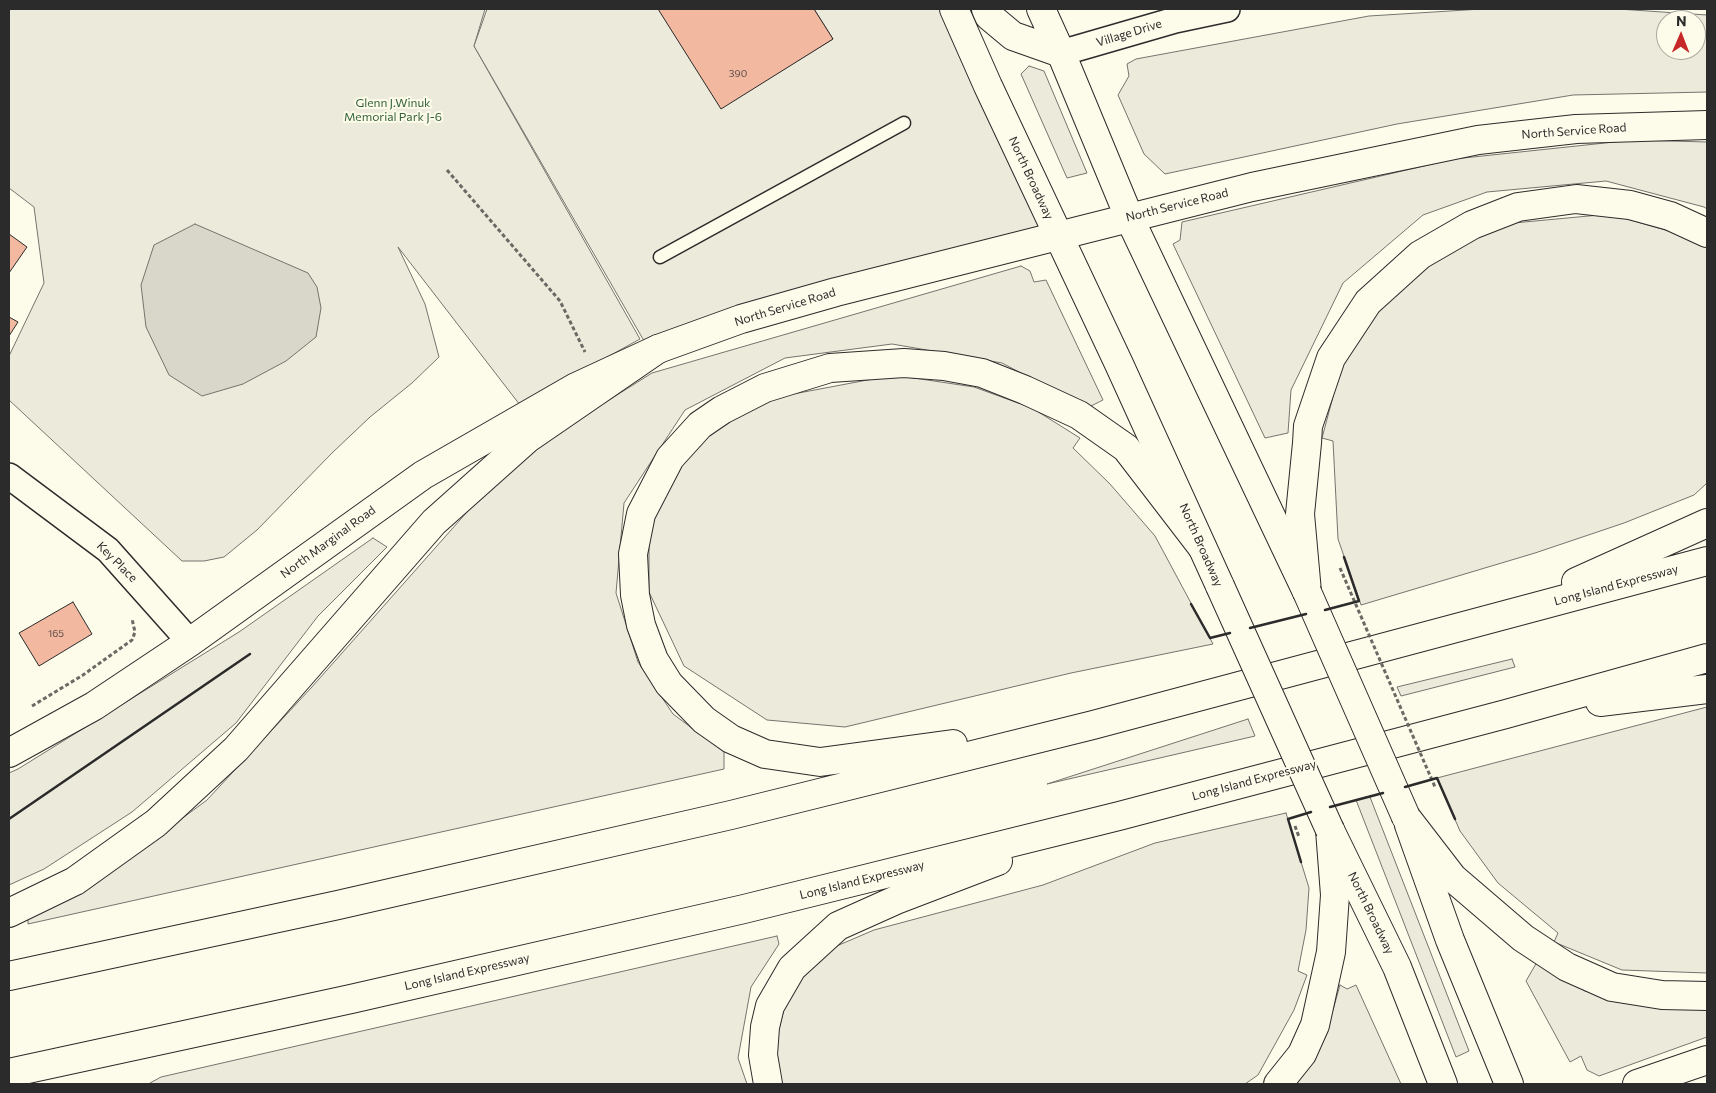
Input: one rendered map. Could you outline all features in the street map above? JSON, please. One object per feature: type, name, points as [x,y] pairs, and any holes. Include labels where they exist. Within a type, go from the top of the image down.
[{"type":"main road","name":"North Broadway","points":[[954,9],[1220,586],[1330,830],[1397,967],[1443,1084]]},
{"type":"main road","points":[[986,9],[989,16],[1013,36],[1061,53]]},
{"type":"main road","points":[[1041,9],[1129,217],[1307,592],[1406,817],[1450,940],[1510,1084]]},
{"type":"main road","name":"North Service Road","points":[[658,349],[741,319],[836,292],[1252,187],[1478,140],[1576,129],[1707,125]]},
{"type":"main road","points":[[1307,592],[1300,514],[1308,426],[1328,366],[1331,358],[1368,302],[1420,255],[1472,225],[1518,207],[1576,199],[1630,205],[1670,216],[1707,233]]},
{"type":"main road","points":[[9,913],[75,881],[156,823],[236,749],[434,522],[528,439],[658,349]]},
{"type":"main road","name":"North Marginal Road","points":[[9,753],[94,706],[190,642],[423,475],[576,387],[658,349]]},
{"type":"main road","points":[[1093,725],[820,762],[765,754],[731,739],[704,720],[669,684],[654,660],[641,625],[635,595],[633,554],[641,514],[670,458],[700,426],[722,410],[765,388],[830,368],[904,362],[944,366],[982,373],[1079,415],[1126,448],[1202,547]]},
{"type":"main road","points":[[1490,620],[1707,524]]},
{"type":"main road","name":"Long Island Expressway","points":[[9,976],[338,905],[731,815],[1093,725],[1490,620],[1707,560]]},
{"type":"main road","name":"Long Island Expressway","points":[[9,1073],[361,997],[744,909],[1119,816],[1506,714],[1707,658]]},
{"type":"main road","points":[[1506,714],[1707,689]]},
{"type":"main road","points":[[768,1084],[763,1055],[770,1006],[792,968],[838,926],[896,900],[1119,816]]},
{"type":"main road","points":[[1406,817],[1453,878],[1523,938],[1567,967],[1612,987],[1662,995],[1707,996]]},
{"type":"main road","points":[[1278,1084],[1302,1054],[1315,1025],[1331,952],[1334,895],[1330,830]]},
{"type":"main road","points":[[1636,1084],[1707,1060]]},
{"type":"street","name":"Village Drive","points":[[1061,53],[1175,20],[1227,9]]},
{"type":"street","name":"Key Place","points":[[9,476],[108,550],[190,642]]},
{"type":"lane","points":[[660,257],[904,123]]},
{"type":"path","points":[[447,170],[560,301],[597,377]]},
{"type":"path","points":[[1340,568],[1435,787]]},
{"type":"path","points":[[25,710],[83,675],[132,640],[135,632],[134,621],[130,616]]},
{"type":"green space","name":"Glenn J.Winuk Memorial Park J-6","points":[[9,9],[485,9],[474,46],[640,339],[520,405],[398,247],[425,304],[439,357],[412,383],[370,417],[257,530],[224,557],[204,561],[182,561],[9,400],[9,356],[44,283],[34,207],[9,188]]},
{"type":"green space","points":[[1482,9],[1618,9],[1656,12],[1656,60],[1706,60],[1707,15],[1707,92],[1573,95],[1397,124],[1165,174],[1144,154],[1118,95],[1129,76],[1127,64],[1136,59],[1369,16]]},
{"type":"green space","points":[[1029,66],[1044,71],[1087,173],[1067,178],[1021,74]]},
{"type":"green space","points":[[1633,140],[1707,142],[1707,209],[1606,181],[1487,192],[1423,215],[1343,283],[1291,390],[1288,433],[1265,438],[1173,244],[1180,240],[1182,222],[1454,159]]},
{"type":"green space","points":[[1610,214],[1703,241],[1707,246],[1707,483],[1694,495],[1624,523],[1535,553],[1361,605],[1338,539],[1333,441],[1322,438],[1342,363],[1400,281],[1503,224]]},
{"type":"green space","points":[[1021,266],[1030,271],[1034,282],[1046,280],[1103,400],[1087,408],[1002,363],[892,344],[785,358],[685,410],[624,503],[616,593],[638,662],[673,714],[724,752],[724,769],[28,924],[28,915],[107,874],[207,800],[311,688],[475,503],[550,437],[652,373]]},
{"type":"green space","points":[[894,375],[974,387],[1032,408],[1080,438],[1073,448],[1110,484],[1155,536],[1213,644],[1071,673],[845,727],[767,720],[684,666],[649,592],[649,519],[691,443],[772,398]]},
{"type":"green space","points":[[373,538],[387,547],[318,616],[236,723],[132,812],[44,869],[9,885],[9,773],[239,632]]},
{"type":"green space","points":[[1512,659],[1515,667],[1401,696],[1397,687]]},
{"type":"green space","points":[[1707,707],[1707,973],[1622,970],[1554,942],[1558,933],[1498,883],[1460,831],[1437,778]]},
{"type":"green space","points":[[1248,719],[1255,736],[1047,784]]},
{"type":"green space","points":[[1370,797],[1469,1051],[1456,1057],[1356,800]]},
{"type":"green space","points":[[1286,813],[1309,888],[1306,930],[1298,971],[1307,975],[1294,1010],[1258,1075],[1245,1084],[781,1084],[774,1048],[789,990],[825,951],[874,930],[1043,885],[1155,843]]},
{"type":"green space","points":[[777,936],[779,944],[751,987],[738,1058],[747,1084],[150,1083],[161,1077]]},
{"type":"green space","points":[[1537,962],[1585,991],[1651,1006],[1707,1007],[1707,1037],[1599,1076],[1587,1070],[1581,1056],[1570,1062],[1526,981]]},
{"type":"green space","points":[[1340,985],[1347,989],[1356,985],[1401,1084],[1292,1084],[1333,1010]]},
{"type":"shaded area","points":[[487,9],[661,9],[721,108],[833,39],[814,9],[957,9],[1059,235],[651,353],[474,46]]},
{"type":"shaded area","points":[[195,224],[308,273],[317,287],[321,308],[316,337],[286,361],[243,384],[202,396],[169,375],[146,327],[141,285],[154,245]]},
{"type":"building","points":[[658,9],[814,9],[833,39],[721,109]]},
{"type":"building","points":[[9,234],[27,247],[9,273]]},
{"type":"building","points":[[9,317],[18,322],[9,336]]},
{"type":"building","points":[[73,602],[92,634],[39,666],[19,633]]},
{"type":"wall","points":[[1325,610],[1359,601],[1344,557]]},
{"type":"wall","points":[[1191,604],[1210,638],[1230,633]]},
{"type":"wall","points":[[1250,628],[1306,614]]},
{"type":"wall","points":[[9,819],[250,654]]},
{"type":"wall","points":[[1405,787],[1437,778],[1455,819]]},
{"type":"wall","points":[[1330,807],[1383,793]]},
{"type":"wall","points":[[1301,862],[1288,819],[1311,812]]}]
